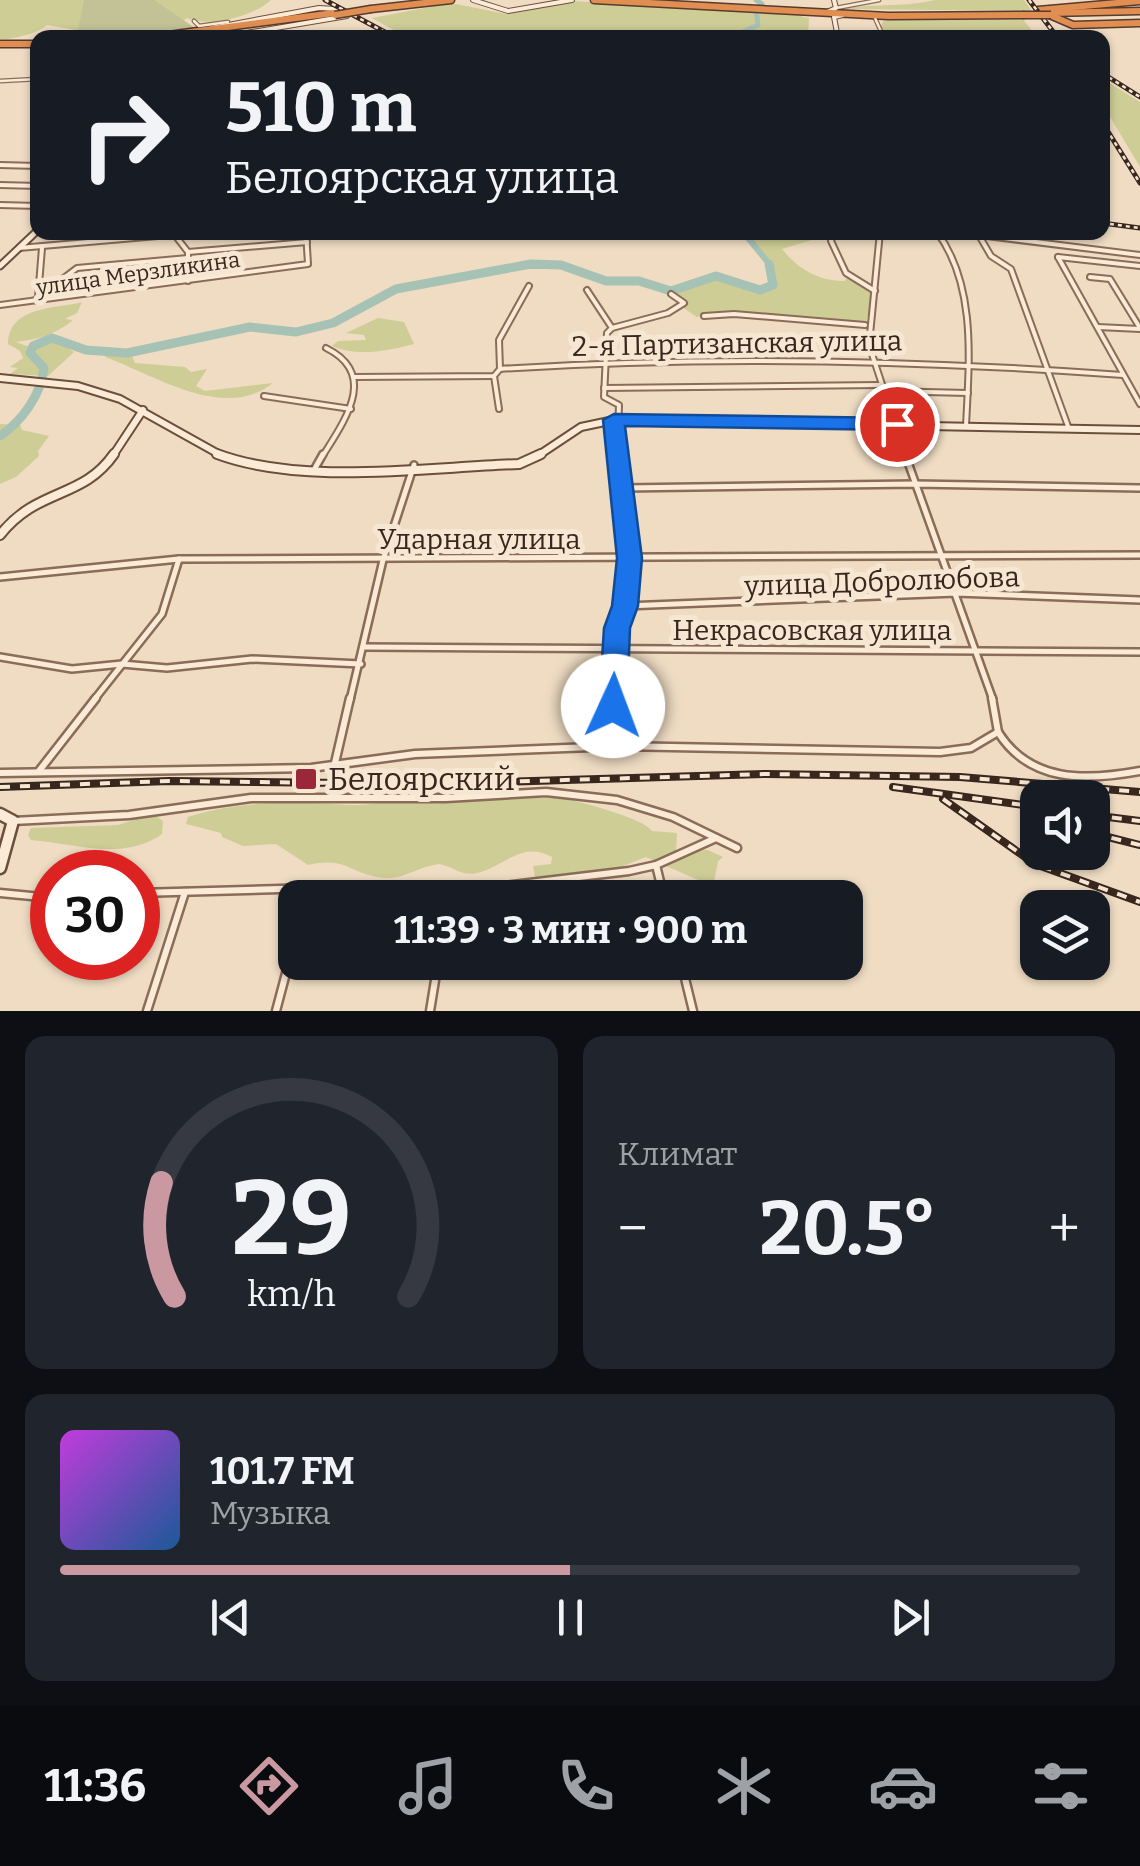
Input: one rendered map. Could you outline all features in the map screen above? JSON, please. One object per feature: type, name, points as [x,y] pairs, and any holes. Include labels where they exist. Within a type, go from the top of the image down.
[{"type":"highway","points":[[370,9],[437,0]]},
{"type":"highway","points":[[223,30],[452,0]]},
{"type":"highway","points":[[594,0],[750,8]]},
{"type":"highway","points":[[619,0],[849,14],[1140,12]]},
{"type":"highway","points":[[1140,1],[1047,6],[1038,10],[1065,24],[1140,23]]},
{"type":"highway","points":[[836,8],[849,14]]},
{"type":"highway","points":[[822,13],[834,17]]},
{"type":"highway","points":[[218,30],[334,14]]},
{"type":"highway","points":[[0,43],[30,43]]},
{"type":"street","points":[[392,5],[417,0]]},
{"type":"street","points":[[473,0],[486,9],[510,10],[572,0]]},
{"type":"street","points":[[510,10],[523,5],[517,0]]},
{"type":"street","points":[[834,0],[836,8]]},
{"type":"street","points":[[822,13],[879,0]]},
{"type":"street","points":[[196,30],[325,8],[346,16],[264,30]]},
{"type":"street","points":[[836,30],[834,17],[849,14]]},
{"type":"street","points":[[875,18],[880,30]]},
{"type":"street","points":[[194,21],[198,26],[259,25]]},
{"type":"street","points":[[0,80],[30,79]]},
{"type":"street","points":[[0,165],[30,166]]},
{"type":"street","points":[[0,185],[30,186]]},
{"type":"street","points":[[0,205],[30,206]]},
{"type":"street","points":[[0,266],[30,237]]},
{"type":"street","points":[[18,248],[112,240]]},
{"type":"street","points":[[178,240],[188,255],[188,281]]},
{"type":"street","points":[[832,240],[846,273],[876,292]]},
{"type":"street","points":[[879,240],[876,292],[865,325],[871,362],[897,424],[976,649],[1006,750],[1033,770],[1104,779],[1140,771]]},
{"type":"street","points":[[944,240],[950,248],[972,364],[966,426]]},
{"type":"street","points":[[982,240],[991,256],[1011,269],[1069,428]]},
{"type":"street","points":[[1024,240],[1140,255]]},
{"type":"street","points":[[33,302],[78,268],[307,242]]},
{"type":"street","name":"улица Мерзликина","points":[[0,305],[308,264],[307,242]]},
{"type":"street","points":[[38,297],[42,248]]},
{"type":"street","points":[[1140,266],[1058,257],[1140,404]]},
{"type":"street","points":[[1090,278],[1110,279],[1140,328]]},
{"type":"street","points":[[499,408],[494,376],[500,369],[499,340],[529,286]]},
{"type":"street","points":[[588,290],[612,328],[603,388],[604,397],[618,402],[614,420],[630,558],[625,606],[614,651],[613,706],[618,746]]},
{"type":"street","points":[[612,328],[668,313],[685,302],[670,294]]},
{"type":"street","points":[[704,316],[734,314],[865,325]]},
{"type":"street","points":[[1098,327],[1140,328]]},
{"type":"street","points":[[314,470],[350,409],[354,377],[342,354],[326,348]]},
{"type":"street","name":"2-я Партизанская улица","points":[[500,369],[605,362],[871,362],[972,364],[1124,375]]},
{"type":"street","points":[[354,377],[459,372],[494,376]]},
{"type":"street","points":[[0,378],[96,390],[143,410],[225,457],[314,470],[518,464],[535,458],[575,426],[614,420],[1140,430]]},
{"type":"street","points":[[603,388],[882,388],[968,393]]},
{"type":"street","points":[[264,396],[350,409]]},
{"type":"street","points":[[0,535],[32,500],[83,485],[101,470],[143,410]]},
{"type":"street","points":[[335,763],[384,560],[414,466]]},
{"type":"street","points":[[624,488],[916,484],[1140,488]]},
{"type":"street","name":"Ударная улица","points":[[0,577],[179,558],[1140,555]]},
{"type":"street","points":[[40,771],[162,614],[179,558]]},
{"type":"street","name":"улица Добролюбова","points":[[625,606],[956,593],[1140,600]]},
{"type":"street","name":"Некрасовская улица","points":[[364,647],[1140,652]]},
{"type":"street","points":[[0,657],[51,668],[122,664],[167,668],[252,658],[360,664]]},
{"type":"street","points":[[0,772],[311,768],[415,754],[618,746],[940,752],[968,750],[988,742],[998,732]]},
{"type":"street","points":[[0,814],[14,821],[129,815],[251,798],[446,798],[546,792],[617,800],[673,816],[737,848]]},
{"type":"street","points":[[2,860],[14,821]]},
{"type":"street","points":[[555,880],[656,865],[716,838]]},
{"type":"street","points":[[656,865],[660,880]]},
{"type":"street","points":[[147,1011],[184,892]]},
{"type":"street","points":[[0,893],[30,896]]},
{"type":"street","points":[[160,893],[278,893]]},
{"type":"street","points":[[276,1011],[284,980]]},
{"type":"street","points":[[430,1011],[435,980]]},
{"type":"street","points":[[685,980],[693,1011]]},
{"type":"shaded area","points":[[0,0],[271,0],[231,19],[207,22],[187,18],[169,30],[76,30],[47,25],[30,30],[30,34],[0,39]]},
{"type":"shaded area","points":[[935,0],[1024,0],[1032,11],[839,9]]},
{"type":"shaded area","points":[[571,1],[804,14],[802,17],[809,18],[808,30],[394,30],[372,18],[451,3],[506,14]]},
{"type":"shaded area","points":[[1022,18],[1031,30],[883,30],[883,21]]},
{"type":"shaded area","points":[[1110,83],[1140,102],[1140,167],[1110,117]]},
{"type":"shaded area","points":[[750,240],[812,240],[782,249],[817,276],[845,281],[848,275],[875,291],[865,325],[734,314],[697,317],[682,307],[683,299],[671,294],[716,276],[759,290],[773,285],[771,266]]},
{"type":"shaded area","points":[[82,302],[77,313],[65,319],[73,320],[59,329],[16,342],[32,348],[54,339],[74,352],[48,376],[10,374],[18,368],[10,367],[23,358],[20,351],[8,344],[16,322],[36,311]]},
{"type":"shaded area","points":[[378,318],[404,322],[414,344],[362,352],[332,346],[338,341],[366,340],[364,335],[346,333]]},
{"type":"shaded area","points":[[131,354],[135,363],[185,367],[191,372],[207,369],[196,386],[205,391],[273,383],[254,394],[211,397],[105,357]]},
{"type":"shaded area","points":[[0,424],[20,425],[22,430],[49,436],[38,451],[39,456],[16,477],[0,484]]},
{"type":"shaded area","points":[[557,798],[593,806],[637,821],[652,831],[677,833],[676,851],[708,850],[723,857],[718,861],[714,880],[698,880],[646,857],[618,868],[535,877],[533,866],[551,864],[552,857],[531,851],[477,873],[466,874],[439,864],[385,878],[341,864],[308,865],[276,844],[243,846],[221,833],[186,824],[188,817],[247,805]]},
{"type":"shaded area","points":[[153,814],[163,821],[162,834],[131,847],[81,847],[31,840],[28,835],[31,828],[118,825]]},
{"type":"green space","points":[[84,0],[154,0],[195,28],[165,30],[78,30]]},
{"type":"waterway","points":[[747,30],[758,25],[756,9],[762,4],[756,0]]},
{"type":"waterway","points":[[750,240],[771,266]]},
{"type":"waterway","points":[[564,266],[606,281],[639,281],[671,291],[716,276],[760,290],[773,285],[769,264]]},
{"type":"waterway","points":[[0,436],[23,415],[39,388],[44,368],[30,353],[33,346],[52,338],[86,350],[127,353],[250,327],[296,332],[333,323],[396,289],[520,266]]},
{"type":"waterway","points":[[520,266],[564,266]]},
{"type":"waterway","points":[[520,266],[564,266]]},
{"type":"railway","points":[[325,0],[381,30]]},
{"type":"railway","points":[[1029,0],[1052,30]]},
{"type":"railway","points":[[1110,78],[1140,97]]},
{"type":"railway","points":[[1110,135],[1140,183]]},
{"type":"railway","points":[[1110,224],[1140,228]]},
{"type":"railway","points":[[0,787],[169,781],[432,784],[766,774],[960,777],[1140,792]]},
{"type":"railway","points":[[893,787],[1020,805]]},
{"type":"railway","points":[[943,799],[1035,864],[1140,902]]},
{"type":"railway","points":[[1110,817],[1140,821]]},
{"type":"railway","points":[[1110,838],[1140,845]]},
{"type":"place","name":"Белоярский","points":[[306,779]]},
{"type":"route","points":[[613,706],[614,651],[625,606],[630,558],[614,420],[897,424]]}]
